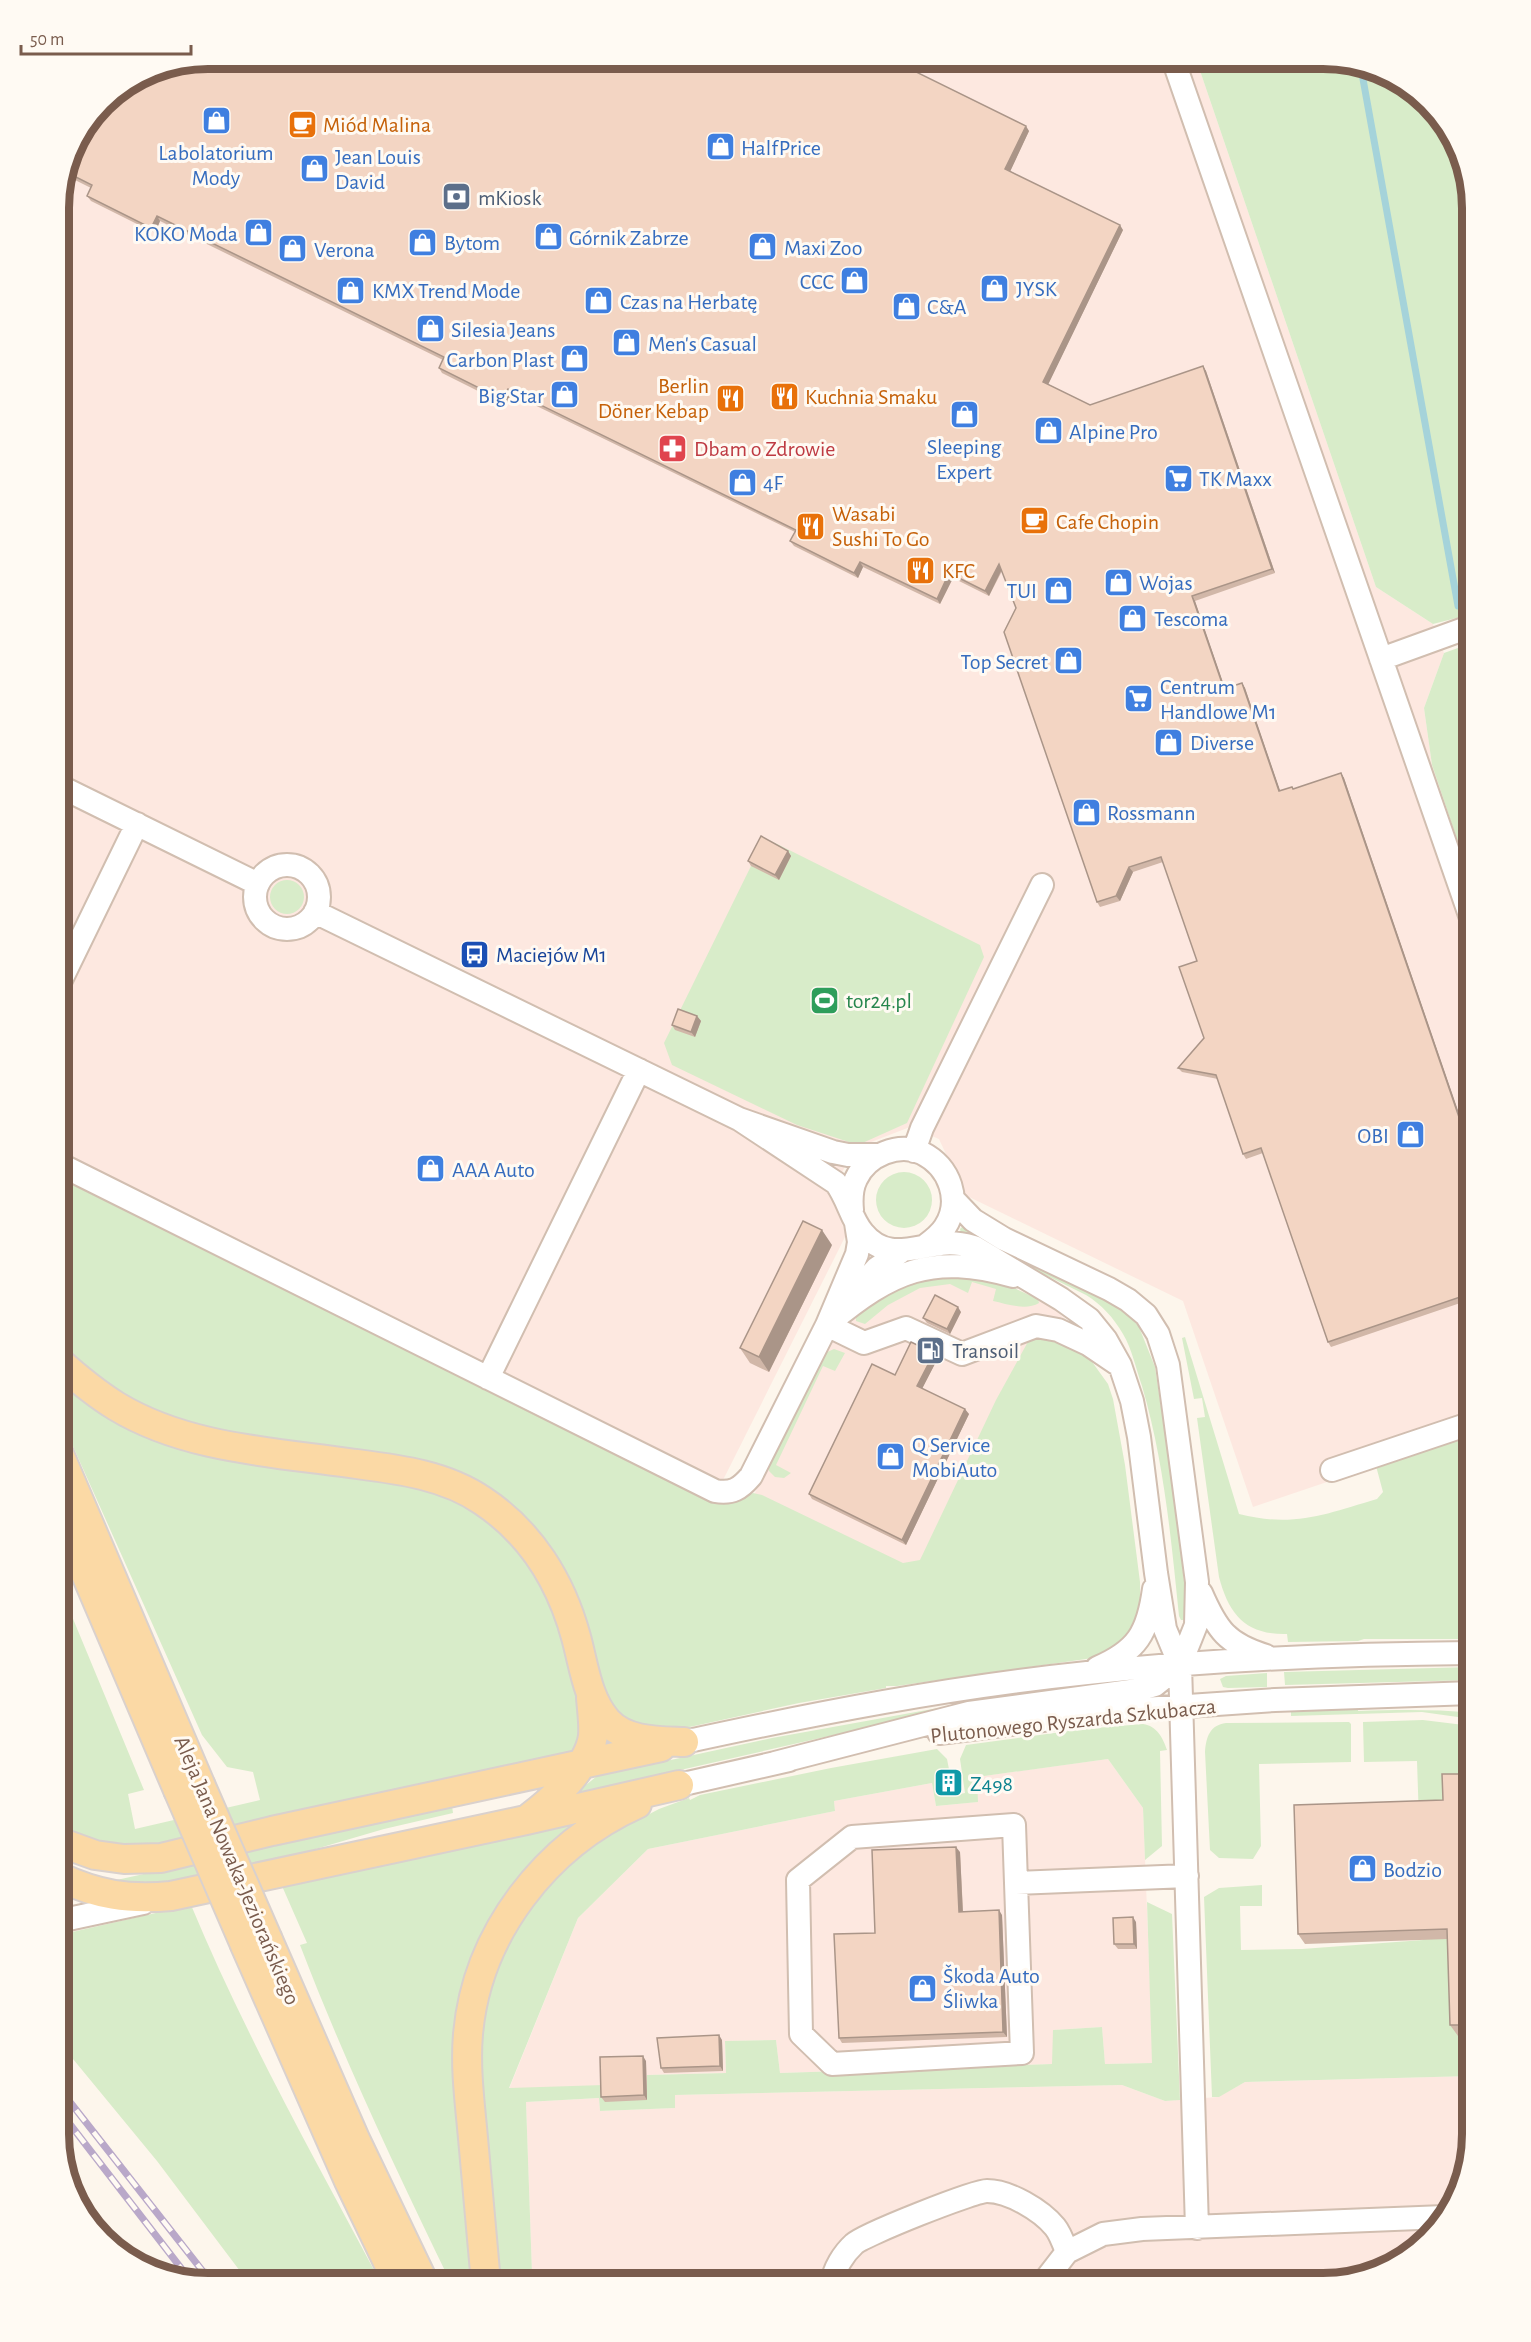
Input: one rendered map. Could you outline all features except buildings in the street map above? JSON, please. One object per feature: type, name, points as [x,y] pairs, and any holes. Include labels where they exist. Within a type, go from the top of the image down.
[{"type":"main road","points":[[69,1371],[88,1388],[118,1407],[153,1424],[186,1436],[235,1447],[402,1470],[452,1484],[483,1500],[528,1539],[546,1564],[563,1600],[575,1634],[591,1698],[593,1737],[581,1765],[555,1798],[526,1820]]},
{"type":"main road","name":"Aleja Jana Nowaka-Jeziorańskiego","points":[[69,1480],[189,1787]]},
{"type":"main road","name":"Aleja Jana Nowaka-Jeziorańskiego","points":[[69,1532],[189,1787],[257,1943],[349,2181],[394,2273]]},
{"type":"main road","points":[[591,1698],[608,1722],[628,1735],[652,1741],[684,1742]]},
{"type":"main road","points":[[69,1846],[95,1855],[124,1859],[161,1858],[684,1742]]},
{"type":"main road","points":[[69,1882],[84,1889],[113,1896],[142,1899],[171,1896],[679,1785]]},
{"type":"main road","points":[[485,2273],[467,2060],[472,2004],[480,1975],[490,1951],[518,1900],[546,1866],[577,1839],[624,1809],[679,1785]]},
{"type":"main road","name":"Aleja Jana Nowaka-Jeziorańskiego","points":[[257,1943],[351,2129],[419,2273]]},
{"type":"street","points":[[1177,69],[1462,890]]},
{"type":"street","points":[[1381,659],[1462,630]]},
{"type":"street","points":[[69,791],[258,884]]},
{"type":"street","points":[[69,963],[137,824]]},
{"type":"street","points":[[291,865],[301,868],[309,874],[319,892],[315,912],[310,920],[292,929],[273,927],[259,913],[255,903],[258,884],[271,869],[291,865]]},
{"type":"street","points":[[914,1151],[922,1128],[1042,885]]},
{"type":"street","points":[[315,912],[739,1119],[833,1152],[848,1155],[879,1155]]},
{"type":"street","points":[[488,1378],[639,1070]]},
{"type":"street","points":[[739,1119],[837,1183],[863,1233],[873,1243],[886,1249],[902,1251],[925,1246],[960,1243],[974,1246],[1061,1299],[1089,1319],[1106,1340],[1120,1365],[1132,1401],[1139,1437],[1156,1573],[1166,1629],[1180,1665],[1197,2228]]},
{"type":"street","points":[[69,1169],[715,1491],[729,1493],[742,1487],[751,1476],[827,1325],[857,1254],[859,1242],[851,1193],[863,1167],[879,1155],[896,1149],[914,1151],[937,1163],[945,1173],[951,1185],[953,1199],[951,1215],[939,1236],[925,1246]]},
{"type":"street","points":[[775,1763],[969,1713],[1138,1690],[1155,1685],[1180,1665],[1196,1624],[1197,1582],[1168,1365],[1158,1334],[1146,1315],[1128,1300],[1004,1239],[974,1220],[953,1199]]},
{"type":"street","points":[[827,1325],[877,1268],[902,1251]]},
{"type":"street","points":[[827,1325],[871,1290],[891,1279],[916,1271],[959,1266],[980,1268],[1029,1281]]},
{"type":"street","points":[[827,1325],[864,1343],[906,1329],[962,1354],[1036,1326],[1058,1330],[1088,1344],[1120,1365]]},
{"type":"street","points":[[1332,1470],[1462,1427]]},
{"type":"street","points":[[1086,1673],[1118,1659],[1137,1642],[1150,1615],[1156,1573]]},
{"type":"street","points":[[1197,1582],[1212,1619],[1225,1635],[1244,1649],[1274,1658]]},
{"type":"street","name":"Plutonowego Ryszarda Szkubacza","points":[[684,1742],[779,1721],[893,1700],[1086,1673],[1274,1658],[1462,1653]]},
{"type":"street","name":"Plutonowego Ryszarda Szkubacza","points":[[679,1785],[775,1763],[907,1738],[1115,1711],[1462,1693]]},
{"type":"street","points":[[1014,1825],[1016,1883],[1022,2052],[832,2064],[801,2034],[798,1880],[852,1837],[1014,1825]]},
{"type":"street","points":[[1016,1883],[1187,1876]]},
{"type":"street","points":[[69,1919],[171,1896]]},
{"type":"street","points":[[835,2273],[856,2242],[963,2196],[986,2191],[1009,2194],[1032,2209],[1055,2227],[1067,2252]]},
{"type":"street","points":[[1051,2273],[1067,2252],[1103,2234],[1142,2229],[1434,2217]]},
{"type":"shaded area","points":[[199,69],[1199,69],[1376,587],[1433,624],[1444,653],[1424,708],[1432,765],[1462,854],[1462,1436],[1253,1507],[1183,1301],[965,1195],[939,1139],[910,1127],[853,1149],[832,1194],[846,1235],[713,1500],[69,1183],[69,199],[76,164],[92,131],[123,98],[147,83],[172,74]]},
{"type":"shaded area","points":[[918,1277],[1003,1283],[1038,1299],[1071,1324],[930,1579],[751,1501],[821,1359],[844,1323]]},
{"type":"shaded area","points":[[1108,1759],[1143,1808],[1153,2063],[1105,2064],[1102,2027],[1053,2030],[1053,2064],[780,2073],[776,2040],[725,2041],[726,2073],[647,2075],[647,2100],[605,2102],[604,2086],[509,2089],[578,1918],[648,1849],[835,1811],[834,1801],[932,1783],[936,1806],[977,1802],[976,1777]]},
{"type":"shaded area","points":[[1462,2076],[1461,2152],[1451,2187],[1433,2219],[1408,2244],[1392,2254],[1359,2268],[1341,2272],[532,2273],[526,2102],[599,2098],[600,2111],[675,2108],[674,2095],[1122,2085],[1165,2101],[1218,2097],[1245,2082]]},
{"type":"green space","points":[[1199,69],[1332,69],[1367,76],[1408,98],[1421,110],[1443,139],[1457,172],[1462,208],[1462,617],[1433,624],[1376,587]]},
{"type":"green space","points":[[1462,647],[1462,854],[1432,765],[1424,708],[1444,653]]},
{"type":"green space","name":"tor24.pl","points":[[769,840],[980,945],[984,957],[907,1123],[858,1145],[797,1125],[672,1065],[664,1043],[751,866],[764,841]]},
{"type":"green space","points":[[287,880],[299,885],[304,897],[299,909],[287,914],[275,909],[270,897],[275,885]]},
{"type":"green space","points":[[899,1172],[909,1172],[924,1180],[930,1189],[932,1200],[930,1211],[924,1220],[909,1228],[899,1228],[888,1223],[881,1216],[876,1205],[876,1195],[881,1184],[888,1177]]},
{"type":"green space","points":[[69,1183],[713,1500],[733,1501],[753,1493],[762,1495],[903,1563],[920,1560],[996,1400],[1030,1338],[1054,1334],[1090,1359],[1108,1384],[1113,1399],[1125,1465],[1140,1582],[1138,1614],[1131,1630],[1122,1641],[1093,1658],[886,1686],[886,1688],[799,1703],[685,1728],[649,1729],[614,1713],[514,1509],[188,1425],[146,1408],[97,1380],[69,1356]]},
{"type":"green space","points":[[963,1226],[1088,1286],[1125,1310],[1139,1327],[1155,1367],[1174,1494],[1187,1607],[1184,1620],[1181,1620],[1179,1616],[1166,1500],[1150,1414],[1123,1334],[1107,1312],[1092,1299],[961,1233],[960,1229]]},
{"type":"green space","points":[[935,1274],[1003,1283],[1038,1299],[1039,1303],[1022,1307],[1010,1305],[993,1301],[996,1289],[972,1282],[968,1293],[950,1284],[920,1288],[888,1305],[865,1324],[856,1321],[856,1313],[876,1295]]},
{"type":"green space","points":[[1185,1337],[1239,1514],[1277,1520],[1293,1519],[1325,1514],[1377,1499],[1383,1492],[1376,1466],[1462,1436],[1462,1639],[1288,1642],[1287,1634],[1260,1631],[1241,1620],[1228,1602],[1219,1577],[1197,1418],[1205,1417],[1202,1398],[1194,1399],[1182,1338]]},
{"type":"green space","points":[[834,1349],[845,1353],[835,1371],[823,1366],[776,1465],[791,1473],[784,1478],[775,1477],[769,1471],[769,1464],[821,1359],[825,1353]]},
{"type":"green space","points":[[69,1387],[92,1407],[448,1493],[511,1539],[557,1609],[581,1708],[578,1754],[167,1844],[110,1847],[69,1832],[69,1609],[144,1790],[128,1794],[135,1829],[260,1800],[253,1772],[227,1767],[202,1735],[69,1437]]},
{"type":"green space","points":[[1462,1667],[1462,1680],[1285,1685],[1284,1672]]},
{"type":"green space","points":[[1267,1673],[1267,1687],[1228,1688],[1223,1687],[1220,1679],[1226,1676]]},
{"type":"green space","points":[[938,1708],[939,1711],[575,1794],[597,1776],[772,1738]]},
{"type":"green space","points":[[1358,1709],[1358,1711],[1415,1710],[1462,1712],[1462,1718],[1422,1712],[1291,1716],[1291,1712]]},
{"type":"green space","points":[[1423,1720],[1462,1725],[1462,2076],[1245,2082],[1219,2097],[1212,2097],[1204,1897],[1219,1888],[1262,1885],[1262,1906],[1240,1906],[1241,1950],[1302,1949],[1423,1940],[1417,1761],[1364,1762],[1363,1722]]},
{"type":"green space","points":[[1349,1722],[1351,1724],[1351,1762],[1259,1764],[1261,1846],[1253,1859],[1219,1858],[1210,1850],[1205,1752],[1206,1741],[1216,1726],[1226,1723]]},
{"type":"green space","points":[[1143,1724],[1152,1727],[1164,1741],[1167,1750],[1160,1751],[1162,1846],[1145,1860],[1143,1808],[1108,1759],[977,1777],[978,1802],[936,1806],[932,1783],[834,1801],[835,1811],[648,1849],[578,1918],[509,2088],[604,2085],[647,2100],[647,2075],[726,2073],[725,2041],[776,2040],[780,2073],[1052,2064],[1053,2030],[1102,2027],[1105,2064],[1152,2063],[1147,1902],[1172,1914],[1180,2100],[1165,2101],[1122,2085],[675,2095],[675,2108],[600,2111],[599,2098],[526,2102],[532,2273],[495,2273],[480,2094],[482,2014],[492,1976],[522,1913],[581,1850],[659,1809],[689,1798],[690,1800],[700,1795],[937,1749],[947,1759],[954,1795],[965,1793],[960,1759],[966,1745],[1083,1729]]},
{"type":"green space","points":[[452,1806],[453,1813],[177,1883],[103,1883]]},
{"type":"green space","points":[[585,1819],[482,1943],[476,2273],[446,2273],[391,2158],[335,2031],[300,1945],[307,1943],[282,1886]]},
{"type":"green space","points":[[191,1905],[257,2049],[376,2273],[241,2273],[157,2161],[69,2054],[69,1933]]},
{"type":"waterway","points":[[1362,75],[1458,606]]},
{"type":"railway","points":[[69,2101],[204,2273]]},
{"type":"railway","points":[[69,2123],[183,2270]]},
{"type":"place","name":"Labolatorium Mody","points":[[216,120]]},
{"type":"place","name":"Miód Malina","points":[[302,124]]},
{"type":"place","name":"HalfPrice","points":[[720,147]]},
{"type":"place","name":"Jean Louis David","points":[[314,169]]},
{"type":"place","name":"mKiosk","points":[[457,197]]},
{"type":"place","name":"KOKO Moda","points":[[259,233]]},
{"type":"place","name":"Górnik Zabrze","points":[[548,237]]},
{"type":"place","name":"Bytom","points":[[423,242]]},
{"type":"place","name":"Maxi Zoo","points":[[763,247]]},
{"type":"place","name":"Verona","points":[[293,249]]},
{"type":"place","name":"CCC","points":[[855,281]]},
{"type":"place","name":"JYSK","points":[[995,288]]},
{"type":"place","name":"KMX Trend Mode","points":[[351,290]]},
{"type":"place","name":"Czas na Herbatę","points":[[599,301]]},
{"type":"place","name":"C&A","points":[[906,306]]},
{"type":"place","name":"Silesia Jeans","points":[[430,329]]},
{"type":"place","name":"Men's Casual","points":[[627,343]]},
{"type":"place","name":"Carbon Plast","points":[[575,359]]},
{"type":"place","name":"Big Star","points":[[565,395]]},
{"type":"place","name":"Kuchnia Smaku","points":[[784,396]]},
{"type":"place","name":"Berlin Döner Kebap","points":[[730,398]]},
{"type":"place","name":"Sleeping Expert","points":[[964,414]]},
{"type":"place","name":"Alpine Pro","points":[[1048,431]]},
{"type":"place","name":"Dbam o Zdrowie","points":[[673,448]]},
{"type":"place","name":"TK Maxx","points":[[1178,478]]},
{"type":"place","name":"4F","points":[[742,482]]},
{"type":"place","name":"Cafe Chopin","points":[[1035,521]]},
{"type":"place","name":"Wasabi Sushi To Go","points":[[811,526]]},
{"type":"place","name":"KFC","points":[[921,570]]},
{"type":"place","name":"Wojas","points":[[1118,582]]},
{"type":"place","name":"TUI","points":[[1058,590]]},
{"type":"place","name":"Tescoma","points":[[1133,618]]},
{"type":"place","name":"Top Secret","points":[[1069,661]]},
{"type":"place","name":"Centrum Handlowe M1","points":[[1139,699]]},
{"type":"place","name":"Diverse","points":[[1169,742]]},
{"type":"place","name":"Rossmann","points":[[1086,812]]},
{"type":"place","name":"Maciejów M1","points":[[475,954]]},
{"type":"place","name":"tor24.pl","points":[[825,1000]]},
{"type":"place","name":"OBI","points":[[1410,1135]]},
{"type":"place","name":"AAA Auto","points":[[431,1169]]},
{"type":"place","name":"Transoil","points":[[931,1350]]},
{"type":"place","name":"Q Service MobiAuto","points":[[891,1457]]},
{"type":"place","name":"Z498","points":[[949,1783]]},
{"type":"place","name":"Bodzio","points":[[1362,1869]]},
{"type":"place","name":"Škoda Auto Śliwka","points":[[922,1988]]}]
